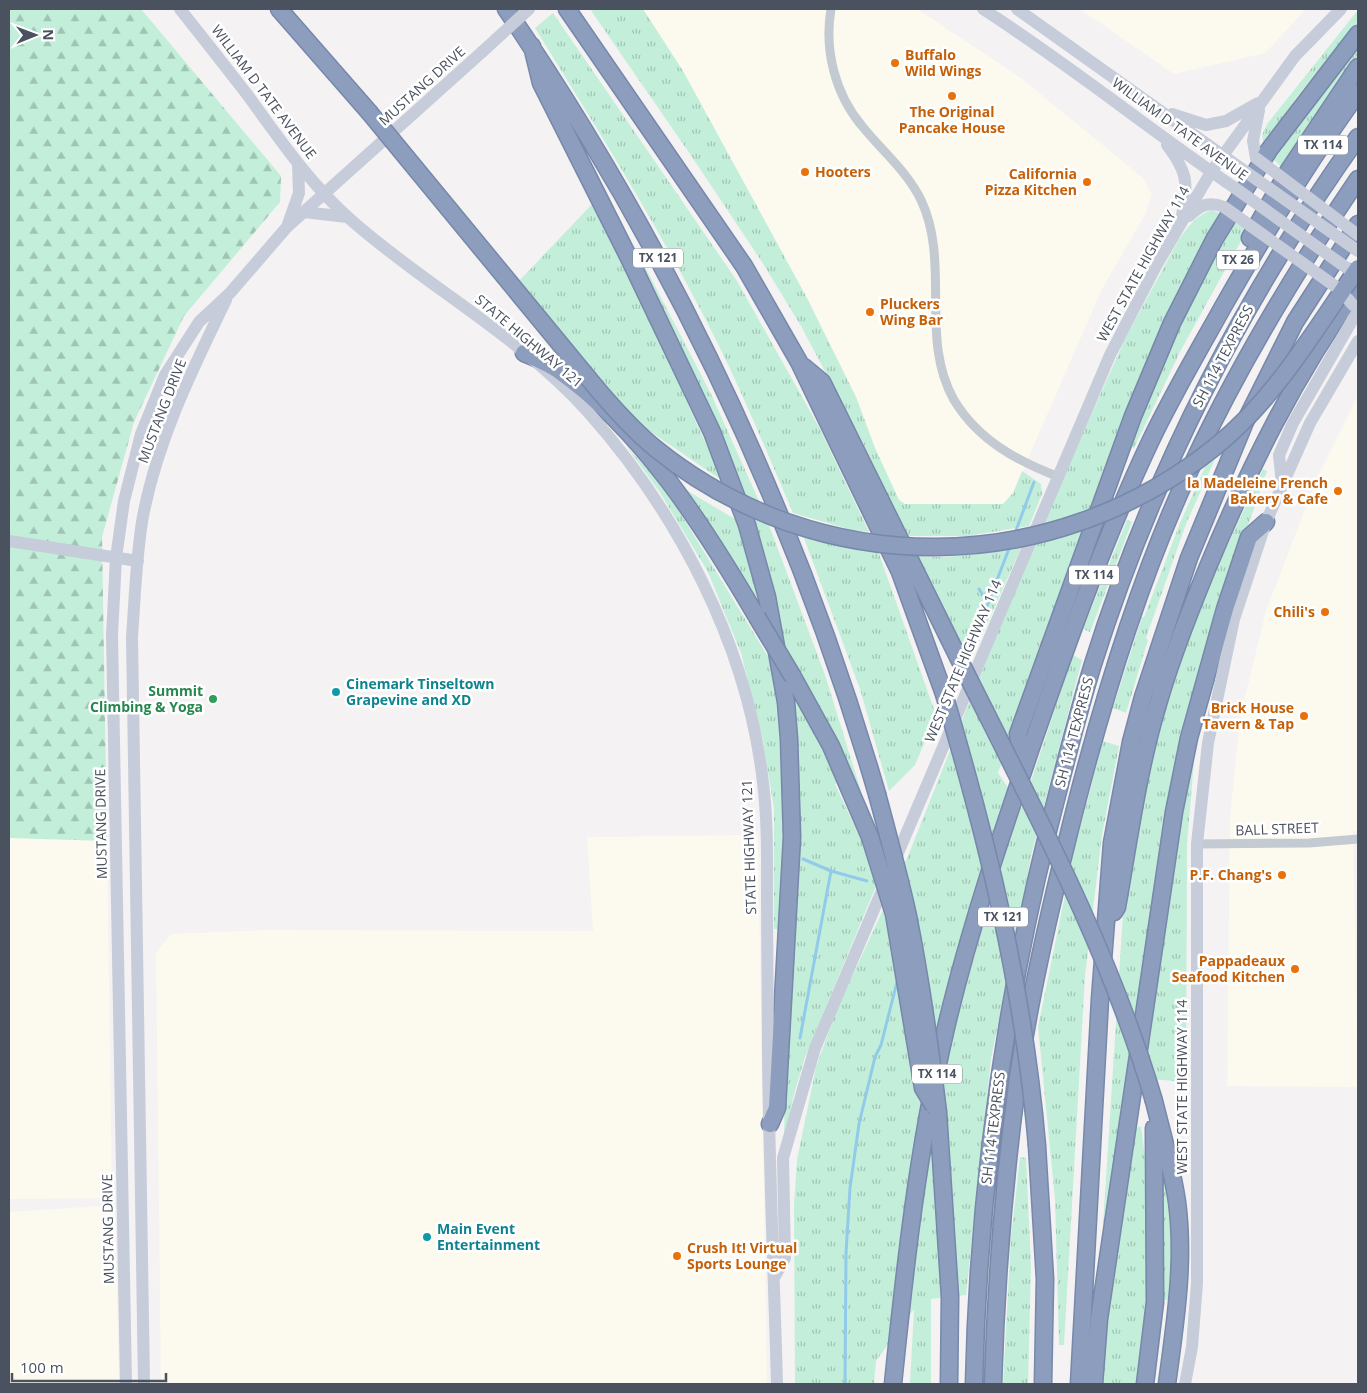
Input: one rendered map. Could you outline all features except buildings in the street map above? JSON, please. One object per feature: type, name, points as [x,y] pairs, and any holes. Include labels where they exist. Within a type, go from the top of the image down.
[{"type":"highway","points":[[279,9],[369,112],[622,418],[654,447],[720,492],[748,507],[826,535],[883,546],[949,547],[1002,542],[1074,525],[1128,503],[1196,462],[1248,417],[1282,378],[1358,268]]},
{"type":"highway","name":"TX 121","points":[[506,9],[532,46],[618,186],[694,324],[769,488],[823,624],[855,718],[877,794],[911,934],[928,1030],[938,1112],[950,1297],[949,1384]]},
{"type":"highway","name":"TX 121","points":[[567,9],[744,266],[799,362],[900,572],[944,694],[974,793],[1002,908],[1020,998],[1033,1094],[1045,1279],[1043,1384]]},
{"type":"highway","points":[[1022,773],[1018,734],[1133,416],[1172,324],[1214,240],[1269,150],[1358,34]]},
{"type":"highway","points":[[532,46],[541,83],[629,258],[712,432],[748,525],[767,597],[786,702],[792,792],[792,837],[777,1108],[770,1124]]},
{"type":"highway","name":"TX 26","points":[[1197,354],[1198,330],[1289,170],[1358,67]]},
{"type":"highway","name":"TX 114","points":[[893,1384],[909,1240],[944,1037],[977,910],[1065,651],[1110,534],[1150,443],[1260,241],[1358,93]]},
{"type":"highway","name":"SH 114 TEXPRESS","points":[[974,1384],[983,1214],[1001,1064],[1024,935],[1039,868],[1072,738],[1093,665],[1138,537],[1202,394],[1268,274],[1332,174],[1358,138]]},
{"type":"highway","name":"SH 114 TEXPRESS","points":[[993,1384],[1002,1224],[1018,1077],[1052,900],[1091,749],[1135,608],[1193,463],[1251,350],[1286,290],[1358,179]]},
{"type":"highway","points":[[1079,1384],[1112,843],[1120,794],[1143,697],[1164,630],[1216,488],[1245,422],[1295,322],[1358,224]]},
{"type":"highway","points":[[1334,260],[1358,236]]},
{"type":"highway","points":[[1106,926],[1117,907],[1141,771],[1158,704],[1187,618],[1261,448],[1296,382],[1358,287]]},
{"type":"highway","points":[[524,353],[557,369],[595,401],[642,450],[672,485],[730,572],[793,676],[831,746],[870,837],[894,914],[923,1088],[938,1112]]},
{"type":"highway","points":[[799,362],[822,382],[1103,954],[1128,1018],[1154,1101],[1172,1172],[1177,1203],[1180,1244],[1175,1325],[1166,1384]]},
{"type":"highway","points":[[1094,1384],[1100,1310],[1156,932],[1182,775],[1208,669],[1249,537],[1266,522]]},
{"type":"highway","points":[[1145,1384],[1155,1302],[1154,1101]]},
{"type":"main road","name":"WILLIAM D TATE AVENUE","points":[[180,9],[220,59],[298,164],[325,193]]},
{"type":"main road","name":"MUSTANG DRIVE","points":[[126,1384],[112,635],[116,558],[124,501],[141,434],[165,375],[198,322],[230,293],[287,227],[529,9]]},
{"type":"main road","name":"WILLIAM D TATE AVENUE","points":[[983,9],[1076,72],[1159,135],[1358,276]]},
{"type":"main road","name":"WILLIAM D TATE AVENUE","points":[[1017,9],[1358,251]]},
{"type":"main road","name":"WEST STATE HIGHWAY 114","points":[[777,1384],[774,1278],[785,1258],[783,1158],[815,1048],[977,663],[1059,477],[1110,354],[1144,288],[1211,172],[1224,157],[1295,56],[1341,9]]},
{"type":"main road","points":[[1017,32],[1033,34],[1074,60],[1086,58]]},
{"type":"main road","points":[[1161,111],[1206,125],[1226,121],[1262,101]]},
{"type":"main road","points":[[1262,101],[1253,141],[1256,158],[1358,236]]},
{"type":"main road","points":[[1159,135],[1182,165],[1186,191],[1181,224]]},
{"type":"main road","points":[[287,227],[299,193],[298,164]]},
{"type":"main road","name":"STATE HIGHWAY 121","points":[[325,193],[347,217],[524,353],[567,390],[587,411],[648,490],[694,566],[720,621],[746,698],[759,757],[766,806],[774,1278]]},
{"type":"main road","points":[[1181,224],[1203,205],[1210,203],[1224,207],[1339,289],[1352,305],[1353,319],[1293,423],[1279,455],[1282,486]]},
{"type":"main road","points":[[304,212],[347,217]]},
{"type":"main road","name":"MUSTANG DRIVE","points":[[144,1384],[132,637],[143,516],[167,430],[184,386],[230,293]]},
{"type":"main road","name":"WEST STATE HIGHWAY 114","points":[[1185,1384],[1192,1347],[1197,1283],[1197,844],[1208,743],[1234,619],[1266,522],[1310,423],[1357,344]]},
{"type":"main road","points":[[9,540],[138,561]]},
{"type":"main road","points":[[116,840],[135,840]]},
{"type":"main road","points":[[124,1313],[143,1312]]},
{"type":"street","points":[[831,9],[828,45],[839,85],[850,109],[862,126],[896,161],[920,198],[926,213],[935,253],[935,317],[941,367],[954,400],[982,436],[1013,458],[1059,477]]},
{"type":"street","name":"BALL STREET","points":[[1197,844],[1309,843],[1358,839]]},
{"type":"shaded area","points":[[643,9],[917,9],[1021,78],[1143,178],[1152,194],[1145,215],[1102,289],[1013,493],[1003,504],[905,504],[899,500],[875,448],[856,397],[807,298],[683,71]]},
{"type":"shaded area","points":[[1080,9],[1306,9],[1265,53],[1174,74]]},
{"type":"shaded area","points":[[1358,396],[1358,831],[1353,831],[1358,1087],[1227,1086],[1230,818],[1240,718],[1266,611],[1317,478]]},
{"type":"shaded area","points":[[758,835],[767,1384],[161,1384],[156,953],[171,934],[268,930],[593,931],[587,837]]},
{"type":"shaded area","points":[[9,838],[107,841],[112,1198],[9,1199]]},
{"type":"shaded area","points":[[115,1205],[119,1384],[9,1384],[9,1212]]},
{"type":"green space","points":[[9,9],[141,9],[281,176],[280,202],[184,316],[134,422],[102,537],[107,841],[9,838]]},
{"type":"green space","points":[[590,9],[643,9],[683,71],[807,298],[856,397],[875,448],[899,500],[905,504],[1003,504],[1013,493],[1022,471],[1041,484],[1042,494],[1029,526],[967,536],[907,536],[863,443],[801,326],[762,262]]},
{"type":"green space","points":[[1358,10],[1358,22],[1296,98],[1264,148],[1262,135],[1267,124]]},
{"type":"green space","points":[[553,13],[737,281],[820,429],[869,532],[852,530],[793,513],[736,382],[674,260],[535,28]]},
{"type":"green space","points":[[1358,43],[1358,54],[1283,169],[1273,159]]},
{"type":"green space","points":[[595,201],[723,481],[645,428],[606,388],[520,280]]},
{"type":"green space","points":[[1212,210],[1219,213],[1155,344],[1107,469],[998,773],[1022,808],[1073,655],[1082,660],[1032,852],[991,1059],[966,1295],[931,1299],[931,1384],[910,1384],[914,1309],[876,1361],[874,1384],[795,1384],[794,1205],[797,1160],[816,1067],[837,1009],[908,856],[988,655],[1125,339],[1178,241],[1188,227],[1206,212]]},
{"type":"green space","points":[[1232,221],[1247,230],[1181,350],[1134,448],[1130,447],[1152,389],[1177,332]]},
{"type":"green space","points":[[639,255],[711,394],[759,501],[743,494],[635,258]]},
{"type":"green space","points":[[626,446],[665,488],[775,668],[782,739],[785,809],[780,929],[774,929],[774,809],[763,740],[741,653],[708,572],[659,491]]},
{"type":"green space","points":[[1215,459],[1186,524],[1146,638],[1148,640],[1126,713],[1113,708],[1142,617],[1144,617],[1180,523],[1206,465]]},
{"type":"green space","points":[[1263,469],[1267,471],[1214,623],[1106,1224],[1103,1225],[1123,913],[1134,838],[1147,772],[1172,680],[1202,600]]},
{"type":"green space","points":[[686,490],[740,522],[767,619]]},
{"type":"green space","points":[[751,518],[769,525],[825,675],[861,791],[857,792],[785,648]]},
{"type":"green space","points":[[1127,520],[1132,522],[1090,632],[1083,629]]},
{"type":"green space","points":[[804,538],[878,551],[936,715],[915,765],[889,791],[860,689]]},
{"type":"green space","points":[[1021,548],[970,662],[918,556],[957,556]]},
{"type":"green space","points":[[798,697],[839,782],[835,784],[863,844],[876,886],[805,1057],[793,1098],[787,1132],[784,1137],[792,698]]},
{"type":"green space","points":[[1103,741],[1119,746],[1102,835],[1085,976],[1064,1345],[1059,1345],[1055,1199],[1038,1027],[1074,851]]},
{"type":"green space","points":[[1190,761],[1194,761],[1187,844],[1186,1082],[1139,1078]]},
{"type":"green space","points":[[1147,868],[1158,873],[1152,914]]},
{"type":"green space","points":[[1141,1126],[1148,1181],[1150,1296],[1136,1384],[1098,1384],[1136,1128]]},
{"type":"green space","points":[[1020,1157],[1026,1158],[1031,1266],[1028,1384],[1003,1384],[1011,1237]]},
{"type":"green space","points":[[1166,1174],[1173,1243],[1172,1301],[1161,1299],[1163,1237],[1161,1175]]},
{"type":"waterway","points":[[1015,533],[1034,482]]},
{"type":"waterway","points":[[969,653],[1010,546]]},
{"type":"waterway","points":[[979,589],[988,603]]},
{"type":"waterway","points":[[803,859],[831,871],[867,881]]},
{"type":"waterway","points":[[800,1038],[831,871]]},
{"type":"waterway","points":[[845,1384],[846,1253],[850,1188],[859,1124],[875,1057],[881,1045],[898,978]]},
{"type":"place","name":"Buffalo Wild Wings","points":[[895,63]]},
{"type":"place","name":"The Original Pancake House","points":[[952,96]]},
{"type":"place","name":"Hooters","points":[[805,172]]},
{"type":"place","name":"California Pizza Kitchen","points":[[1087,182]]},
{"type":"place","name":"Pluckers Wing Bar","points":[[870,312]]},
{"type":"place","name":"la Madeleine French Bakery & Cafe","points":[[1338,491]]},
{"type":"place","name":"Chili's","points":[[1325,612]]},
{"type":"place","name":"Cinemark Tinseltown Grapevine and XD","points":[[336,692]]},
{"type":"place","name":"Summit Climbing & Yoga","points":[[213,699]]},
{"type":"place","name":"Brick House Tavern & Tap","points":[[1304,716]]},
{"type":"place","name":"P.F. Chang's","points":[[1282,875]]},
{"type":"place","name":"Pappadeaux Seafood Kitchen","points":[[1295,969]]},
{"type":"place","name":"Main Event Entertainment","points":[[427,1237]]},
{"type":"place","name":"Crush It! Virtual Sports Lounge","points":[[677,1256]]}]
